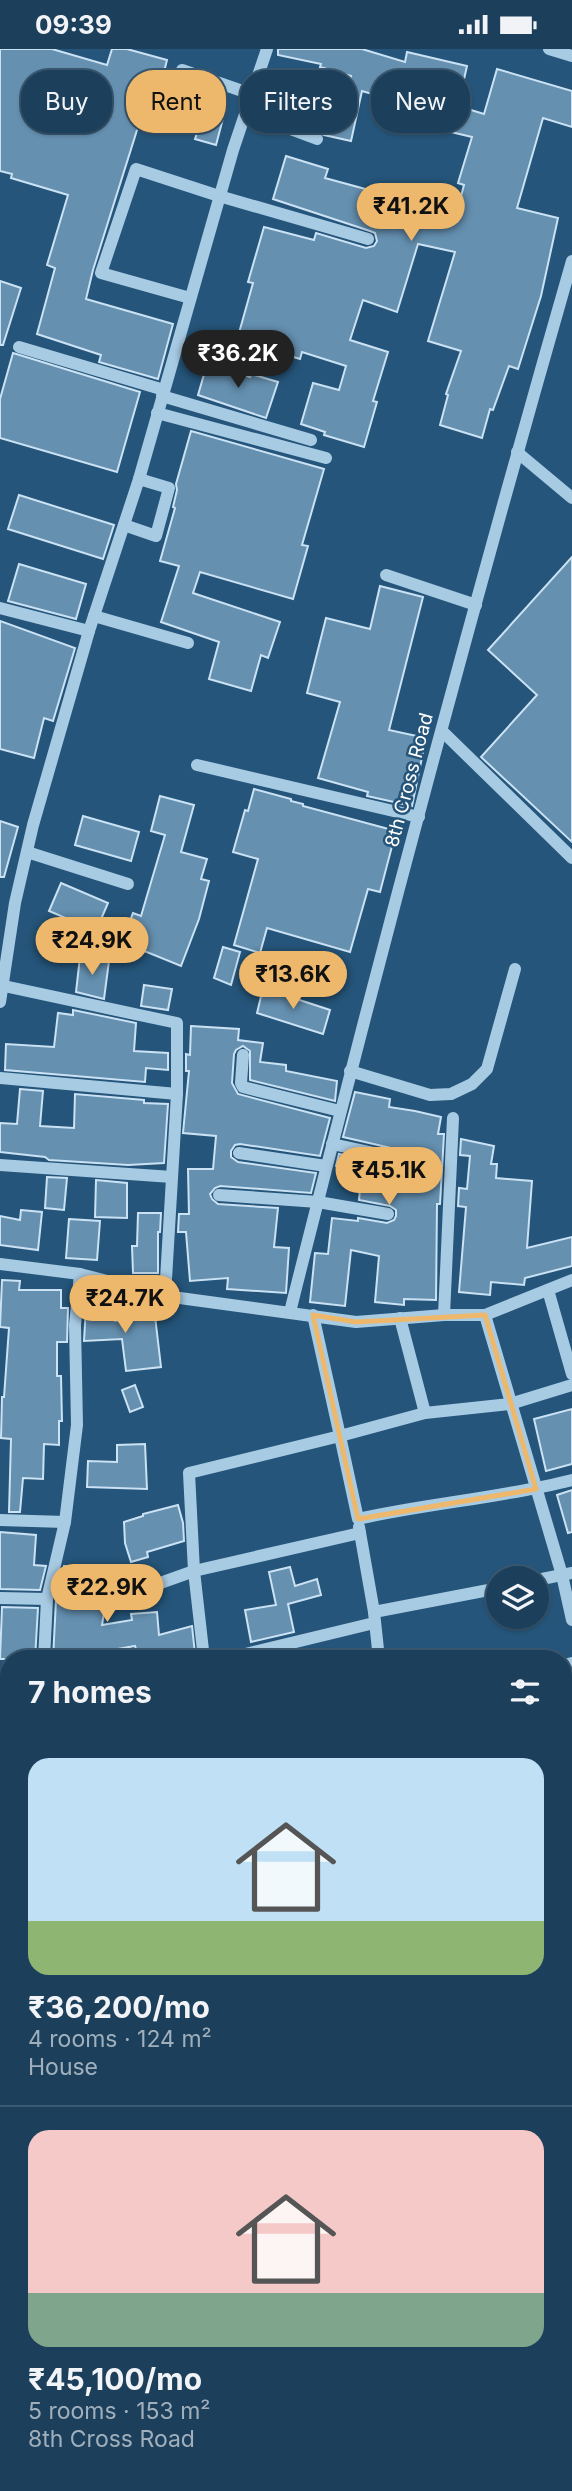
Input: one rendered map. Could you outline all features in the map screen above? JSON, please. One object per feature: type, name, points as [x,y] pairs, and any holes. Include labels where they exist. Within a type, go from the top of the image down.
[{"type":"street","points":[[260,70],[267,49]]},
{"type":"street","points":[[549,49],[572,56]]},
{"type":"street","points":[[0,1002],[15,903],[27,852],[89,631],[139,479],[240,131]]},
{"type":"street","points":[[301,133],[317,139]]},
{"type":"street","points":[[190,298],[101,273],[136,169],[368,239]]},
{"type":"street","name":"8th Cross Road","points":[[290,1312],[350,1071],[517,452],[572,261]]},
{"type":"street","points":[[19,347],[311,440]]},
{"type":"street","points":[[158,414],[326,458]]},
{"type":"street","points":[[517,452],[572,498]]},
{"type":"street","points":[[124,525],[156,536],[169,488],[139,479]]},
{"type":"street","points":[[386,575],[476,605]]},
{"type":"street","points":[[0,608],[89,631]]},
{"type":"street","points":[[94,616],[188,643]]},
{"type":"street","points":[[442,731],[572,858]]},
{"type":"street","points":[[197,765],[419,817]]},
{"type":"street","points":[[27,852],[128,884]]},
{"type":"street","points":[[350,1071],[430,1095],[451,1094],[472,1084],[487,1069],[515,969]]},
{"type":"street","points":[[4,986],[177,1023],[177,1094],[165,1296]]},
{"type":"street","points":[[243,1055],[243,1087],[340,1111]]},
{"type":"street","points":[[0,1078],[177,1094]]},
{"type":"street","points":[[444,1315],[453,1118]]},
{"type":"street","points":[[332,1144],[393,1157]]},
{"type":"street","points":[[239,1153],[326,1166]]},
{"type":"street","points":[[0,1165],[172,1177]]},
{"type":"street","points":[[219,1195],[318,1202],[388,1214]]},
{"type":"street","points":[[0,1264],[80,1274],[165,1296],[356,1322],[444,1315],[485,1315],[572,1280]]},
{"type":"street","points":[[44,1650],[47,1599],[65,1523],[77,1425],[75,1325],[80,1274]]},
{"type":"street","points":[[548,1290],[572,1374]]},
{"type":"street","points":[[313,1315],[358,1519],[378,1650]]},
{"type":"street","points":[[485,1315],[536,1489],[567,1574],[572,1620]]},
{"type":"street","points":[[400,1318],[425,1413]]},
{"type":"street","points":[[203,1650],[194,1571],[189,1473],[425,1413],[510,1404],[572,1385]]},
{"type":"street","points":[[358,1519],[397,1510],[536,1489],[572,1480]]},
{"type":"street","points":[[0,1520],[65,1523]]},
{"type":"street","points":[[121,1597],[194,1571],[360,1533]]},
{"type":"street","points":[[549,1578],[567,1574]]},
{"type":"street","points":[[257,1650],[374,1617],[486,1591]]},
{"type":"street","points":[[0,1598],[47,1599]]},
{"type":"highlighted area","points":[[313,1315],[356,1322],[485,1315],[536,1489],[358,1519]]},
{"type":"building","points":[[0,49],[52,49],[107,65],[112,49],[127,49],[167,60],[164,70],[126,70],[126,133],[136,133],[86,299],[173,324],[158,379],[99,362],[101,355],[37,334],[55,268],[47,265],[68,195],[11,178],[12,174],[0,171]]},
{"type":"building","points":[[278,49],[362,49],[405,62],[407,52],[467,66],[466,70],[371,70],[371,94],[362,91],[357,114],[357,70],[330,70],[320,67],[321,64],[278,55]]},
{"type":"building","points":[[497,69],[572,91],[572,127],[543,118],[517,208],[558,218],[541,296],[518,369],[509,366],[493,410],[490,409],[482,438],[440,425],[448,395],[446,394],[461,351],[428,341],[455,252],[418,244],[397,312],[363,300],[350,340],[388,352],[373,401],[377,402],[364,447],[324,435],[325,432],[301,424],[313,383],[339,390],[346,366],[302,352],[300,359],[237,340],[253,283],[248,282],[264,227],[314,240],[316,233],[366,248],[374,246],[377,241],[375,233],[273,199],[286,156],[328,169],[325,178],[380,193],[376,206],[454,222],[464,185],[458,183],[472,137],[455,133],[470,133],[470,110],[484,114]]},
{"type":"building","points":[[197,133],[219,133],[216,145],[195,139]]},
{"type":"building","points":[[320,133],[353,133],[351,141]]},
{"type":"building","points":[[0,281],[21,288],[3,345],[0,345]]},
{"type":"building","points":[[13,353],[140,392],[117,472],[0,438],[0,399]]},
{"type":"building","points":[[207,364],[278,382],[266,418],[198,395]]},
{"type":"building","points":[[191,431],[324,469],[302,545],[308,546],[293,599],[200,572],[193,593],[280,622],[268,658],[261,655],[251,691],[209,679],[219,642],[161,622],[179,566],[160,561],[175,508],[176,484]]},
{"type":"building","points":[[19,495],[114,525],[103,559],[8,529]]},
{"type":"building","points":[[572,557],[572,842],[481,757],[537,695],[488,650]]},
{"type":"building","points":[[19,564],[86,584],[76,619],[8,601]]},
{"type":"building","points":[[380,586],[423,597],[389,730],[426,738],[412,806],[367,796],[368,792],[318,778],[340,702],[307,693],[326,618],[370,629]]},
{"type":"building","points":[[0,621],[75,648],[53,721],[44,718],[34,758],[0,749]]},
{"type":"building","points":[[254,789],[291,799],[303,806],[396,831],[380,892],[368,889],[350,952],[267,928],[260,953],[234,945],[258,859],[233,852]]},
{"type":"building","points":[[160,796],[194,805],[181,852],[207,859],[201,879],[209,881],[199,919],[181,966],[122,942],[133,913],[141,916],[165,835],[151,831]]},
{"type":"building","points":[[83,816],[139,832],[131,861],[75,845]]},
{"type":"building","points":[[0,821],[18,827],[4,877],[0,877]]},
{"type":"building","points":[[61,883],[108,903],[96,931],[49,911]]},
{"type":"building","points":[[223,947],[240,952],[231,985],[214,978]]},
{"type":"building","points":[[80,957],[109,961],[104,999],[76,992]]},
{"type":"building","points":[[144,985],[172,989],[168,1010],[141,1006]]},
{"type":"building","points":[[263,988],[330,1010],[323,1034],[257,1013]]},
{"type":"building","points":[[73,1010],[136,1023],[134,1051],[168,1053],[168,1070],[146,1068],[145,1082],[5,1070],[6,1044],[54,1047],[58,1013],[73,1015]]},
{"type":"building","points":[[191,1026],[239,1029],[238,1040],[263,1043],[260,1062],[286,1065],[286,1071],[337,1081],[335,1101],[250,1080],[250,1051],[243,1046],[234,1054],[232,1083],[238,1094],[330,1118],[320,1156],[240,1144],[235,1145],[231,1151],[231,1157],[238,1162],[316,1173],[311,1193],[220,1186],[210,1194],[218,1204],[278,1208],[274,1247],[289,1248],[286,1293],[227,1289],[228,1278],[190,1281],[186,1232],[178,1232],[179,1214],[189,1214],[188,1169],[213,1169],[216,1136],[183,1133],[189,1071],[186,1071],[186,1054],[190,1055]]},
{"type":"building","points":[[20,1089],[43,1091],[40,1126],[74,1128],[75,1094],[168,1104],[164,1163],[128,1165],[49,1160],[45,1157],[0,1152],[0,1123],[17,1124]]},
{"type":"building","points":[[355,1092],[390,1099],[389,1107],[441,1117],[438,1134],[444,1134],[440,1204],[437,1204],[436,1300],[404,1299],[404,1305],[375,1302],[379,1256],[351,1250],[345,1306],[310,1302],[315,1253],[328,1254],[332,1218],[358,1221],[358,1218],[387,1223],[396,1216],[396,1210],[390,1206],[359,1200],[361,1179],[345,1176],[346,1168],[336,1166],[339,1154],[391,1166],[401,1159],[401,1154],[395,1149],[343,1137]]},
{"type":"building","points":[[461,1139],[494,1146],[491,1164],[497,1164],[496,1178],[532,1181],[527,1248],[572,1237],[572,1266],[525,1278],[524,1285],[491,1282],[490,1295],[459,1292],[466,1207],[458,1206],[459,1188],[467,1189],[470,1156],[460,1155]]},
{"type":"building","points":[[47,1177],[67,1178],[64,1210],[45,1208]]},
{"type":"building","points":[[96,1180],[127,1183],[127,1218],[95,1217]]},
{"type":"building","points":[[21,1210],[42,1212],[38,1250],[0,1245],[0,1216],[20,1220]]},
{"type":"building","points":[[138,1213],[161,1213],[158,1273],[133,1273],[132,1246],[137,1246]]},
{"type":"building","points":[[69,1219],[100,1221],[97,1260],[66,1258]]},
{"type":"building","points":[[2,1280],[20,1281],[19,1290],[61,1290],[61,1308],[68,1308],[67,1342],[57,1342],[57,1376],[61,1376],[62,1421],[59,1421],[59,1445],[44,1444],[43,1479],[23,1478],[20,1512],[9,1512],[11,1439],[1,1438],[9,1328],[0,1327]]},
{"type":"building","points":[[113,1300],[115,1321],[155,1316],[161,1367],[126,1371],[122,1339],[84,1341],[86,1307],[99,1306],[99,1301]]},
{"type":"building","points":[[135,1385],[143,1407],[130,1412],[122,1390]]},
{"type":"building","points":[[572,1409],[572,1464],[546,1471],[534,1419]]},
{"type":"building","points":[[145,1444],[147,1489],[87,1487],[88,1461],[117,1462],[117,1445]]},
{"type":"building","points":[[572,1490],[572,1532],[568,1533],[557,1495]]},
{"type":"building","points":[[178,1505],[184,1541],[147,1552],[148,1557],[131,1562],[125,1543],[124,1522]]},
{"type":"building","points":[[0,1532],[36,1535],[34,1565],[46,1566],[40,1590],[0,1589]]},
{"type":"building","points":[[64,1566],[106,1571],[103,1590],[108,1590],[102,1625],[132,1620],[131,1614],[157,1612],[159,1635],[192,1626],[195,1650],[136,1650],[135,1646],[112,1650],[53,1650],[56,1600]]},
{"type":"building","points":[[290,1567],[295,1586],[317,1579],[321,1595],[288,1604],[294,1632],[251,1642],[245,1610],[276,1605],[269,1572]]},
{"type":"building","points":[[2,1607],[38,1608],[36,1650],[0,1650]]}]
